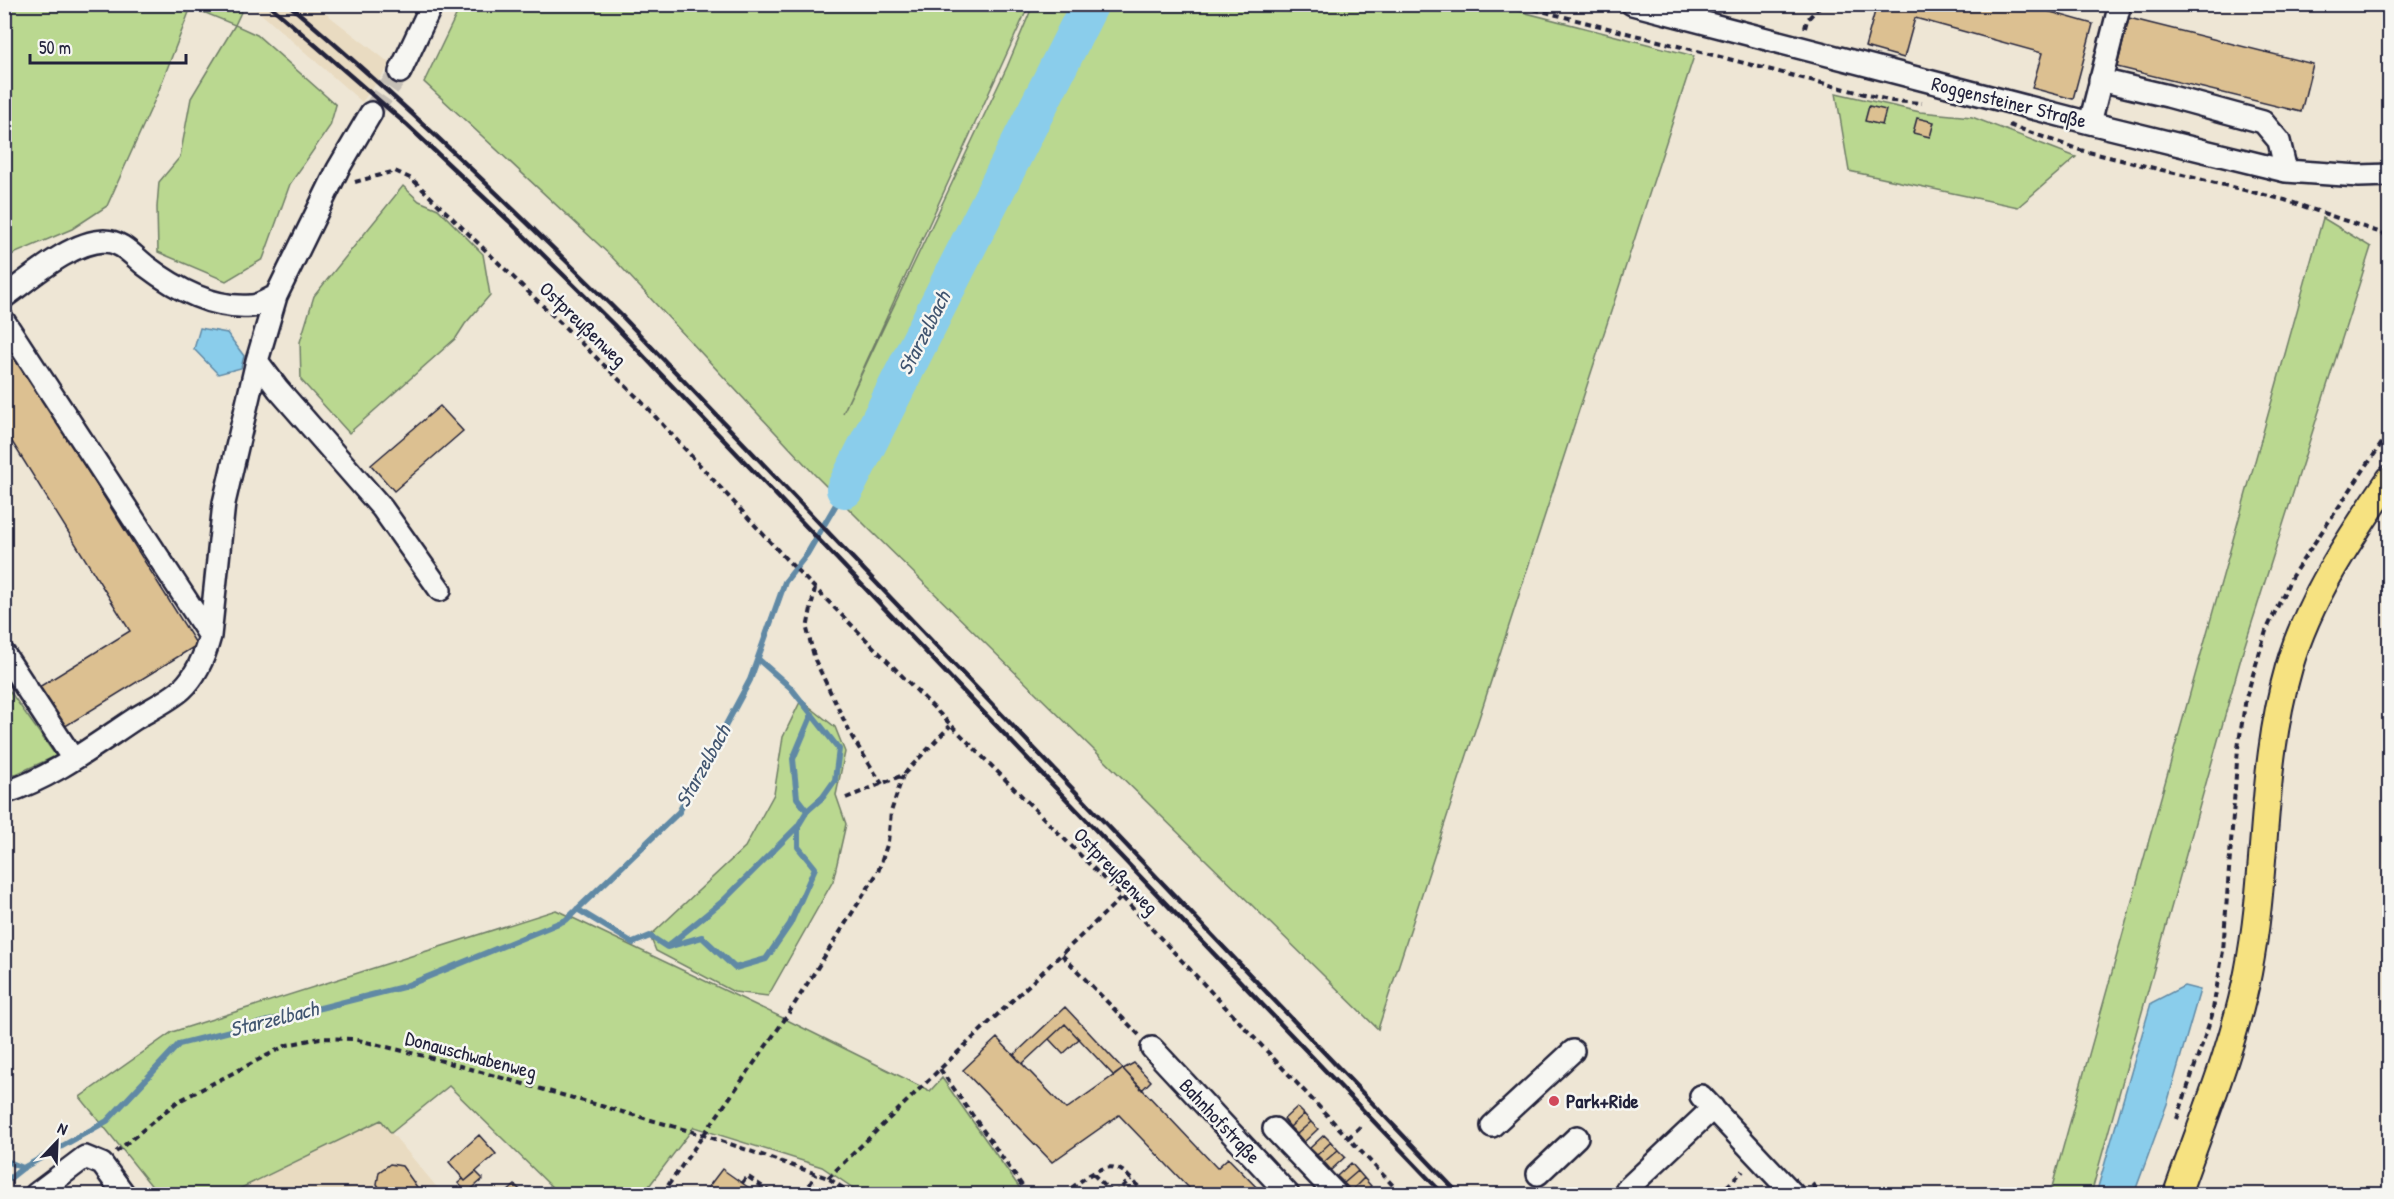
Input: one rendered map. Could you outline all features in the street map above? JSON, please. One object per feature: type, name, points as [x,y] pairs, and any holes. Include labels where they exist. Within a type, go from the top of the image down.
[{"type":"main road","points":[[2177,1194],[2226,1052],[2247,974],[2259,900],[2271,761],[2289,666],[2304,626],[2333,566],[2390,479]]},
{"type":"street","points":[[399,72],[432,4]]},
{"type":"street","name":"Roggensteiner Straße","points":[[1632,4],[2090,123],[2286,171],[2359,176],[2390,175]]},
{"type":"street","points":[[2090,123],[2120,4]]},
{"type":"street","points":[[2100,80],[2263,122],[2279,141],[2286,171]]},
{"type":"street","points":[[4,793],[19,789],[73,759],[182,689],[202,660],[210,636],[224,503],[257,362],[276,296],[338,169],[371,113]]},
{"type":"street","points":[[4,297],[72,249],[105,241],[126,248],[146,266],[190,295],[221,304],[253,307],[276,296]]},
{"type":"street","points":[[4,321],[210,636]]},
{"type":"street","points":[[257,362],[382,508],[440,590]]},
{"type":"street","points":[[4,654],[73,759]]},
{"type":"street","name":"Bahnhofstraße","points":[[1152,1048],[1288,1194]]},
{"type":"street","points":[[1492,1126],[1573,1051]]},
{"type":"street","points":[[1627,1189],[1707,1102],[1787,1193]]},
{"type":"street","points":[[1274,1129],[1336,1194]]},
{"type":"street","points":[[1544,1181],[1577,1137]]},
{"type":"street","points":[[36,1194],[85,1157],[102,1164],[124,1194]]},
{"type":"street","points":[[1294,1194],[1316,1174]]},
{"type":"path","points":[[1514,4],[1892,101],[1928,103]]},
{"type":"path","points":[[1800,48],[1807,20],[1822,4]]},
{"type":"path","points":[[2000,121],[2080,150],[2285,200],[2390,236]]},
{"type":"path","name":"Ostpreußenweg","points":[[338,169],[350,184],[396,171],[412,180],[640,400],[801,575],[1122,897],[1401,1194]]},
{"type":"path","points":[[815,588],[807,629],[815,660],[852,737],[882,784]]},
{"type":"path","points":[[846,798],[903,775],[950,726]]},
{"type":"path","points":[[662,1194],[785,1019],[878,872],[888,842],[891,812],[903,775]]},
{"type":"path","points":[[828,1178],[939,1069],[1122,897]]},
{"type":"path","points":[[1062,955],[1152,1048]]},
{"type":"path","name":"Donauschwabenweg","points":[[102,1164],[177,1102],[287,1045],[320,1038],[354,1040],[428,1058],[704,1135],[828,1178],[852,1194]]},
{"type":"path","points":[[939,1069],[1028,1194]]},
{"type":"path","points":[[1348,1138],[1361,1126]]},
{"type":"path","points":[[1063,1194],[1106,1166],[1114,1166],[1124,1171],[1143,1194]]},
{"type":"path","points":[[807,1193],[816,1174]]},
{"type":"path","points":[[1093,1174],[1113,1194],[1131,1179]]},
{"type":"path","points":[[742,1183],[747,1176],[773,1194]]},
{"type":"path","points":[[1544,1181],[1569,1189],[1574,1194]]},
{"type":"path","points":[[1749,1194],[1757,1187]]},
{"type":"path","points":[[528,1189],[533,1194]]},
{"type":"shaded area","points":[[251,5],[315,5],[391,64],[362,102]]},
{"type":"shaded area","points":[[381,1120],[440,1191],[435,1194],[229,1194]]},
{"type":"green space","points":[[5,4],[239,4],[243,8],[235,25],[191,7],[157,95],[107,206],[72,229],[9,256],[4,252]]},
{"type":"green space","points":[[461,5],[1029,5],[843,413],[1007,67],[1033,5],[1495,5],[1694,56],[1378,1029],[814,474],[611,256],[424,82]]},
{"type":"green space","points":[[235,25],[257,35],[336,105],[330,126],[290,184],[263,259],[226,281],[158,252],[157,207],[159,182],[180,157],[191,98]]},
{"type":"green space","points":[[1836,93],[1920,112],[1972,117],[2076,157],[2018,207],[1849,171]]},
{"type":"green space","points":[[403,186],[419,201],[438,209],[483,254],[490,295],[456,338],[349,433],[301,380],[300,342],[314,296]]},
{"type":"green space","points":[[2323,218],[2371,247],[2243,651],[2091,1194],[2050,1194]]},
{"type":"green space","points":[[4,683],[56,756],[5,779],[4,779]]},
{"type":"green space","points":[[801,700],[835,727],[845,752],[836,795],[846,824],[833,881],[768,996],[734,992],[656,951],[650,936],[745,847],[774,794],[783,737]]},
{"type":"green space","points":[[556,910],[930,1091],[942,1078],[1024,1194],[862,1194],[822,1167],[694,1127],[643,1194],[559,1194],[449,1086],[391,1133],[381,1120],[229,1194],[158,1194],[80,1097],[172,1032]]},
{"type":"water","points":[[200,328],[227,333],[244,356],[241,368],[218,374],[194,349]]},
{"type":"water","points":[[2184,986],[2200,990],[2167,1104],[2134,1194],[2096,1194],[2151,1003]]},
{"type":"building","points":[[1877,4],[2022,4],[2093,24],[2073,99],[2032,88],[2042,53],[1915,18],[1904,58],[1865,47]]},
{"type":"building","points":[[2129,18],[2313,64],[2301,112],[2117,67]]},
{"type":"building","points":[[1869,106],[1886,110],[1882,125],[1865,121]]},
{"type":"building","points":[[1917,118],[1934,122],[1930,137],[1913,133]]},
{"type":"building","points":[[10,347],[197,645],[64,727],[39,687],[130,631],[4,429],[4,350]]},
{"type":"building","points":[[440,406],[463,431],[394,491],[371,465]]},
{"type":"building","points":[[4,697],[6,697],[6,727],[4,727]]},
{"type":"building","points":[[1065,1007],[1123,1069],[1114,1076],[1065,1024],[1022,1064],[1014,1055]]},
{"type":"building","points":[[1065,1024],[1079,1039],[1063,1054],[1049,1039]]},
{"type":"building","points":[[997,1038],[1066,1109],[1123,1069],[1217,1168],[1228,1158],[1261,1192],[1258,1194],[1190,1194],[1192,1191],[1119,1115],[1052,1162],[963,1070]]},
{"type":"building","points":[[1134,1063],[1151,1081],[1142,1090],[1123,1069]]},
{"type":"building","points":[[1297,1107],[1304,1114],[1290,1127],[1284,1119]]},
{"type":"building","points":[[1304,1114],[1311,1122],[1297,1134],[1290,1127]]},
{"type":"building","points":[[1311,1122],[1318,1129],[1304,1142],[1297,1134]]},
{"type":"building","points":[[479,1135],[496,1154],[465,1181],[449,1162]]},
{"type":"building","points":[[1324,1135],[1331,1142],[1317,1155],[1310,1148]]},
{"type":"building","points":[[1331,1142],[1338,1150],[1324,1162],[1317,1155]]},
{"type":"building","points":[[1338,1150],[1345,1157],[1331,1170],[1324,1162]]},
{"type":"building","points":[[1351,1163],[1358,1171],[1344,1183],[1337,1176]]},
{"type":"building","points":[[390,1164],[402,1166],[422,1194],[363,1194],[372,1188],[374,1191],[379,1187],[377,1184],[379,1172]]},
{"type":"building","points":[[722,1169],[742,1183],[758,1194],[703,1194]]},
{"type":"building","points":[[1358,1171],[1364,1178],[1351,1191],[1344,1183]]},
{"type":"building","points":[[476,1172],[483,1179],[467,1193],[458,1183],[463,1179],[465,1181]]},
{"type":"building","points":[[1364,1178],[1371,1186],[1362,1194],[1354,1194],[1351,1191]]},
{"type":"building","points":[[515,1185],[524,1194],[505,1194]]},
{"type":"waterway","name":"Starzelbach","points":[[845,489],[1090,4]]},
{"type":"waterway","name":"Starzelbach","points":[[4,1183],[23,1168],[107,1121],[179,1044],[403,987],[566,920],[679,812],[750,680],[785,582],[807,554],[845,489]]},
{"type":"waterway","name":"Starzelbach","points":[[577,909],[633,943],[650,936],[667,947],[702,937],[735,968],[766,959],[790,924],[815,868],[798,847],[798,826],[807,811],[823,797],[835,780],[839,749],[791,688],[758,659]]},
{"type":"waterway","name":"Starzelbach","points":[[807,811],[797,798],[793,759],[812,714]]},
{"type":"waterway","name":"Starzelbach","points":[[669,945],[723,901],[798,826]]},
{"type":"waterway","points":[[4,1160],[23,1168]]},
{"type":"tunnel","points":[[371,113],[400,72]]},
{"type":"railway","points":[[268,4],[406,124],[509,221],[613,324],[1443,1194]]},
{"type":"railway","points":[[288,4],[458,156],[621,315],[1459,1194]]},
{"type":"place","name":"Park+Ride","points":[[1554,1101]]}]
